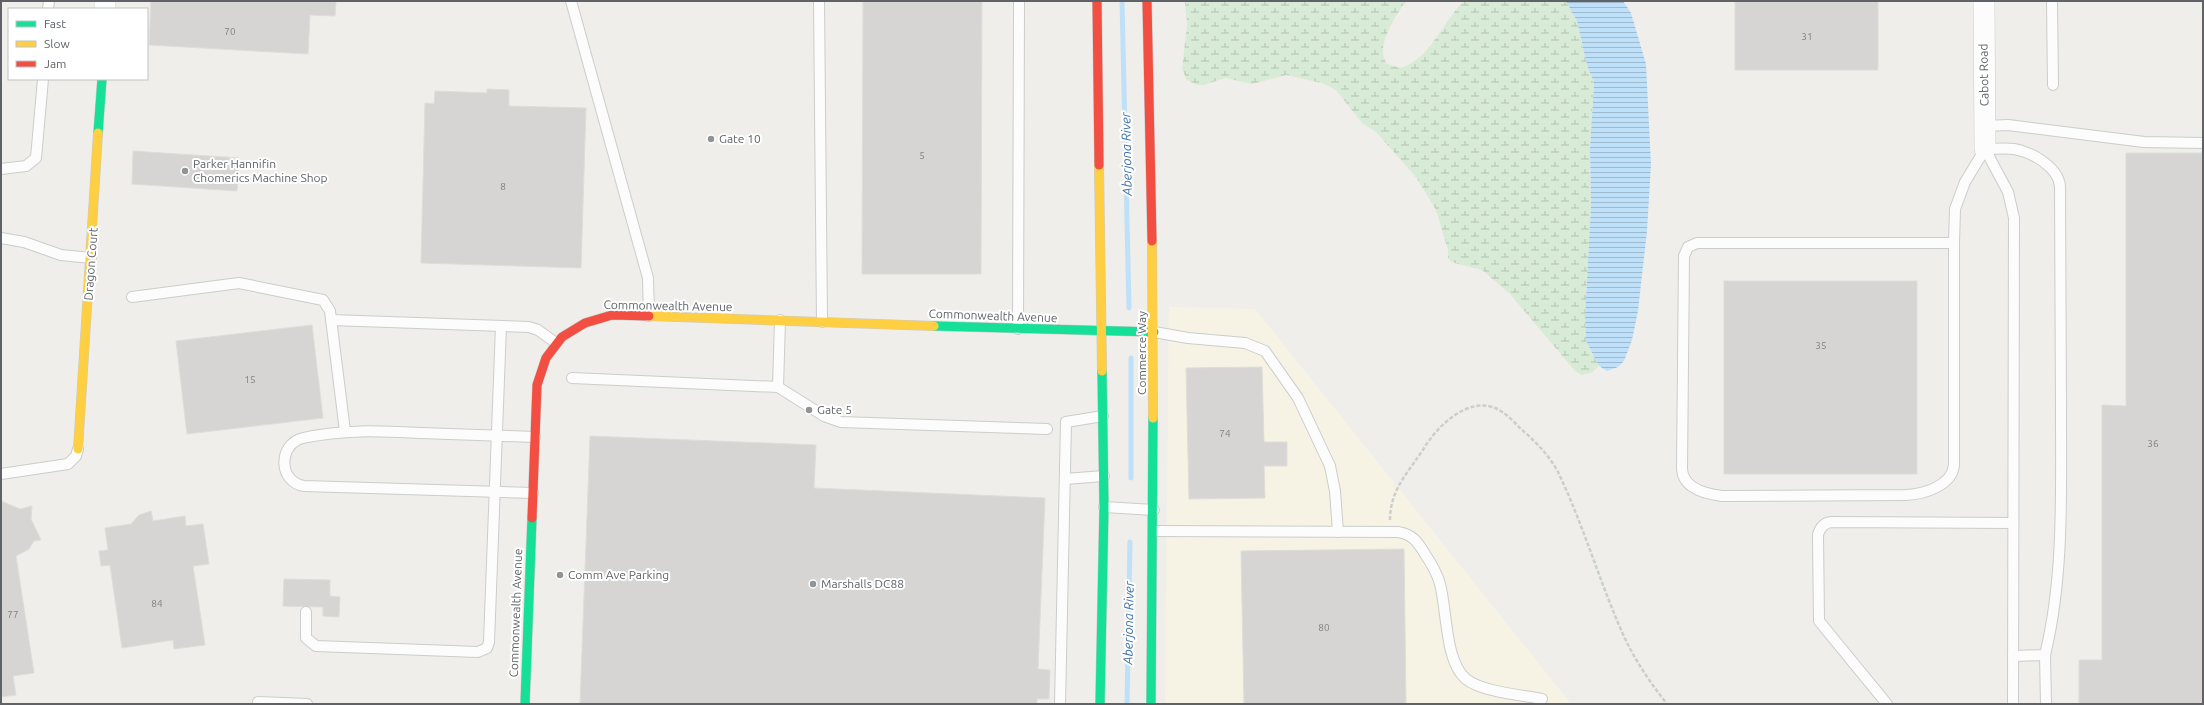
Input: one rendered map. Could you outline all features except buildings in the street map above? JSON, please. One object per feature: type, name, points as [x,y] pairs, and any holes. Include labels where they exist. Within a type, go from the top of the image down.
[{"type":"street","points":[[1097,1],[1104,476],[1100,704]]},
{"type":"street","name":"Commerce Way","points":[[1147,1],[1154,332],[1154,531],[1151,704]]},
{"type":"street","name":"Cabot Road","points":[[1984,1],[1985,149]]},
{"type":"street","name":"Dragon Court","points":[[78,449],[102,80]]},
{"type":"street","name":"Commonwealth Avenue","points":[[525,704],[538,376],[544,360],[556,343],[572,329],[595,318],[612,315],[1102,332],[1154,332]]},
{"type":"lane","points":[[571,1],[648,278],[649,316]]},
{"type":"lane","points":[[819,1],[822,322]]},
{"type":"lane","points":[[1018,329],[1019,1]]},
{"type":"lane","points":[[2052,1],[2053,85]]},
{"type":"lane","points":[[1,169],[26,166],[36,158],[43,80]]},
{"type":"lane","points":[[1985,126],[2008,125],[2144,142],[2203,143]]},
{"type":"lane","points":[[1954,243],[1697,243],[1688,247],[1684,256],[1682,469],[1684,478],[1689,485],[1707,493],[1722,496],[1906,495],[1924,492],[1948,480],[1953,473],[1954,465],[1954,243],[1956,205],[1965,182],[1985,149]]},
{"type":"lane","points":[[1985,149],[2013,149],[2022,152],[2050,166],[2059,180],[2061,471],[2056,590],[2052,621],[2045,655],[2046,704]]},
{"type":"lane","points":[[1985,149],[2008,192],[2014,218],[2013,704]]},
{"type":"lane","points":[[1,238],[24,242],[61,255],[91,258]]},
{"type":"lane","points":[[132,297],[239,283],[320,299],[328,305],[331,320],[345,431]]},
{"type":"lane","points":[[331,320],[531,327],[556,343]]},
{"type":"lane","points":[[778,387],[780,320]]},
{"type":"lane","points":[[306,612],[306,638],[316,646],[478,652],[484,650],[489,642],[501,326]]},
{"type":"lane","points":[[1154,332],[1188,338],[1245,343],[1265,351],[1298,398],[1330,466],[1335,491],[1338,532]]},
{"type":"lane","points":[[572,378],[778,387],[828,418],[841,422],[1047,429]]},
{"type":"lane","points":[[1060,704],[1066,422],[1103,416]]},
{"type":"lane","points":[[533,493],[304,486],[290,479],[285,470],[284,463],[286,453],[291,444],[302,438],[345,431],[535,437]]},
{"type":"lane","points":[[1,474],[68,464],[76,456],[78,449]]},
{"type":"lane","points":[[1065,479],[1104,476]]},
{"type":"lane","points":[[1104,507],[1154,510]]},
{"type":"lane","points":[[1887,704],[1819,621],[1818,535],[1821,528],[1826,523],[1831,522],[2013,523]]},
{"type":"lane","points":[[1154,531],[1406,534],[1415,539],[1437,574],[1453,657],[1460,673],[1466,679],[1481,686],[1542,700]]},
{"type":"lane","points":[[2013,656],[2045,655]]},
{"type":"lane","points":[[258,702],[307,704]]},
{"type":"path","points":[[1389,533],[1390,504],[1438,431],[1449,420],[1470,407],[1479,405],[1488,406],[1503,412],[1541,448],[1558,472],[1622,632],[1638,664],[1667,704]]},
{"type":"shaded area","points":[[1169,307],[1255,309],[1571,704],[1165,704]]},
{"type":"green space","points":[[1185,1],[1406,1],[1392,23],[1383,49],[1387,64],[1400,68],[1411,64],[1428,49],[1456,9],[1464,1],[1566,1],[1577,21],[1587,65],[1594,83],[1590,149],[1591,206],[1585,317],[1586,341],[1599,366],[1591,373],[1581,375],[1575,371],[1510,294],[1482,270],[1451,262],[1448,258],[1448,250],[1436,210],[1416,177],[1376,132],[1362,123],[1336,90],[1322,83],[1286,75],[1252,84],[1225,78],[1204,85],[1197,85],[1187,80],[1182,69],[1187,25]]},
{"type":"water","points":[[1566,1],[1623,1],[1631,13],[1646,64],[1651,165],[1647,231],[1638,311],[1632,340],[1624,361],[1618,367],[1607,371],[1599,366],[1586,341],[1585,317],[1591,206],[1590,149],[1594,83],[1587,65],[1577,21]]},
{"type":"waterway","name":"Aberjona River","points":[[1122,1],[1129,308]]},
{"type":"waterway","name":"Aberjona River","points":[[1131,358],[1131,478]]},
{"type":"waterway","name":"Aberjona River","points":[[1127,704],[1130,542]]},
{"type":"traffic: fast","points":[[98,133],[102,80]]},
{"type":"traffic: fast","points":[[934,326],[1154,332]]},
{"type":"traffic: fast","points":[[1100,704],[1104,507],[1102,371]]},
{"type":"traffic: fast","points":[[1151,704],[1153,418]]},
{"type":"traffic: fast","points":[[525,704],[532,518]]},
{"type":"traffic: slow","points":[[78,449],[98,133]]},
{"type":"traffic: slow","points":[[1099,165],[1102,371]]},
{"type":"traffic: slow","points":[[1152,241],[1153,418]]},
{"type":"traffic: slow","points":[[649,316],[934,326]]},
{"type":"traffic: jam","points":[[1097,1],[1099,165]]},
{"type":"traffic: jam","points":[[1147,1],[1152,241]]},
{"type":"traffic: jam","points":[[532,518],[537,385],[546,358],[562,337],[585,323],[612,315],[649,316]]},
{"type":"place","name":"Gate 10","points":[[711,139]]},
{"type":"place","name":"Parker Hannifin Chomerics Machine Shop","points":[[185,171]]},
{"type":"place","name":"Gate 5","points":[[809,410]]},
{"type":"place","name":"Comm Ave Parking","points":[[560,575]]},
{"type":"place","name":"Marshalls DC88","points":[[813,584]]}]
